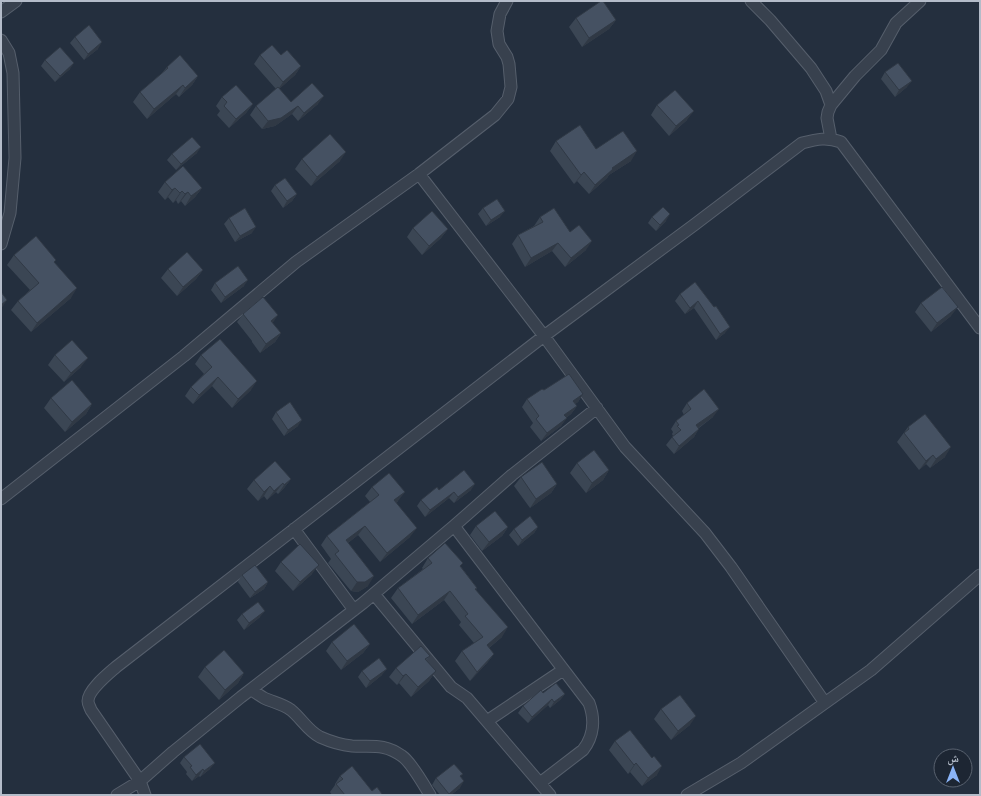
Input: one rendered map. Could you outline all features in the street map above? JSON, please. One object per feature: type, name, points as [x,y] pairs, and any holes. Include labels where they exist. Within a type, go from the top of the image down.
[{"type":"street","points":[[1,12],[16,1]]},
{"type":"street","points":[[1,499],[184,356],[296,262],[419,174],[495,115],[508,99],[511,87],[509,64],[507,57],[499,44],[497,31],[500,14],[507,1]]},
{"type":"street","points":[[751,1],[770,20],[811,68],[823,85],[831,105]]},
{"type":"street","points":[[831,139],[827,118],[831,105],[855,76],[881,50],[896,24],[920,1]]},
{"type":"street","points":[[1,40],[9,53],[13,73],[15,158],[10,213],[1,244]]},
{"type":"street","points":[[145,795],[140,781],[91,710],[88,702],[89,696],[95,688],[116,667],[544,336],[802,143],[819,138],[841,142],[980,328]]},
{"type":"street","points":[[419,174],[544,336],[638,462],[705,533],[731,567],[825,703]]},
{"type":"street","points":[[117,795],[140,781],[173,752],[374,594],[512,475],[597,408]]},
{"type":"street","points":[[454,526],[562,670],[589,703],[592,711],[593,726],[588,744],[583,750],[540,783]]},
{"type":"street","points":[[294,529],[354,610]]},
{"type":"street","points":[[687,795],[741,763],[871,670],[980,576]]},
{"type":"street","points":[[374,594],[451,687],[467,698],[550,795]]},
{"type":"street","points":[[487,721],[562,670]]},
{"type":"street","points":[[251,690],[263,698],[292,710],[309,729],[320,737],[352,746],[371,745],[383,747],[403,756],[430,795]]},
{"type":"building","points":[[603,1],[616,20],[589,38],[576,18]]},
{"type":"building","points":[[89,25],[102,42],[88,54],[75,37]]},
{"type":"building","points":[[272,45],[281,55],[287,50],[301,66],[283,82],[260,55]]},
{"type":"building","points":[[60,47],[74,63],[60,76],[45,60]]},
{"type":"building","points":[[180,55],[198,76],[185,88],[183,85],[154,109],[140,92],[168,68],[167,67]]},
{"type":"building","points":[[898,63],[912,81],[899,90],[885,72]]},
{"type":"building","points":[[312,83],[324,96],[304,113],[298,106],[281,118],[268,121],[256,106],[278,87],[291,102]]},
{"type":"building","points":[[236,85],[253,104],[236,119],[224,106],[227,102],[222,97]]},
{"type":"building","points":[[675,90],[694,111],[676,126],[657,105]]},
{"type":"building","points":[[580,125],[596,149],[623,131],[637,151],[612,168],[613,169],[595,185],[584,172],[581,175],[556,141]]},
{"type":"building","points":[[330,134],[346,152],[317,177],[302,159]]},
{"type":"building","points":[[192,137],[201,147],[181,164],[172,154]]},
{"type":"building","points":[[183,166],[202,188],[191,196],[188,192],[185,194],[182,191],[180,193],[175,188],[172,190],[165,182]]},
{"type":"building","points":[[285,178],[297,194],[287,201],[275,185]]},
{"type":"building","points":[[497,199],[505,211],[491,220],[483,208]]},
{"type":"building","points":[[663,207],[670,214],[660,225],[652,217]]},
{"type":"building","points":[[245,208],[256,227],[240,236],[229,218]]},
{"type":"building","points":[[554,208],[570,232],[579,225],[592,241],[571,258],[558,243],[531,258],[518,235],[543,222],[540,217]]},
{"type":"building","points":[[432,211],[448,229],[429,246],[413,228]]},
{"type":"building","points":[[36,236],[56,260],[54,262],[77,288],[37,323],[18,301],[39,283],[14,255]]},
{"type":"building","points":[[187,252],[203,270],[183,287],[168,269]]},
{"type":"building","points":[[238,266],[248,280],[225,297],[215,283]]},
{"type":"building","points":[[695,282],[714,307],[716,306],[730,327],[720,334],[698,301],[690,308],[680,294]]},
{"type":"building","points":[[942,287],[958,307],[937,323],[921,303]]},
{"type":"building","points":[[1,292],[7,300],[1,305]]},
{"type":"building","points":[[263,297],[278,315],[271,321],[281,333],[266,344],[243,314]]},
{"type":"building","points":[[220,339],[257,381],[238,399],[218,377],[199,395],[191,387],[212,367],[201,355]]},
{"type":"building","points":[[72,340],[88,358],[71,373],[55,355]]},
{"type":"building","points":[[569,374],[583,394],[573,401],[577,406],[564,415],[567,418],[547,433],[536,419],[539,416],[527,399]]},
{"type":"building","points":[[72,380],[92,404],[72,422],[51,398]]},
{"type":"building","points":[[704,389],[719,409],[696,425],[699,429],[679,446],[672,437],[681,430],[677,426],[679,425],[676,421],[691,409],[687,403]]},
{"type":"building","points":[[290,402],[302,420],[288,430],[276,412]]},
{"type":"building","points":[[925,414],[951,447],[936,459],[933,455],[926,461],[904,433],[909,429],[908,427]]},
{"type":"building","points":[[594,450],[609,470],[592,483],[577,463]]},
{"type":"building","points":[[275,461],[291,479],[284,485],[283,483],[274,491],[270,486],[264,492],[254,480]]},
{"type":"building","points":[[542,462],[557,484],[536,499],[521,477]]},
{"type":"building","points":[[464,470],[475,484],[458,497],[454,492],[430,510],[421,500],[437,487],[439,490]]},
{"type":"building","points":[[389,473],[405,492],[394,500],[417,528],[387,553],[365,526],[346,540],[374,576],[365,582],[357,582],[335,554],[339,551],[327,536],[379,495],[372,487]]},
{"type":"building","points":[[495,511],[508,527],[489,542],[476,526]]},
{"type":"building","points":[[530,516],[538,527],[522,540],[514,529]]},
{"type":"building","points":[[445,543],[463,563],[460,566],[477,588],[475,589],[508,627],[487,645],[494,654],[477,672],[462,651],[483,637],[465,616],[468,614],[450,591],[418,615],[398,588],[432,563],[428,558]]},
{"type":"building","points":[[300,544],[319,565],[300,582],[281,562]]},
{"type":"building","points":[[255,565],[268,582],[255,592],[242,575]]},
{"type":"building","points":[[258,602],[265,611],[249,623],[242,614]]},
{"type":"building","points":[[354,624],[370,644],[347,661],[332,642]]},
{"type":"building","points":[[421,646],[430,656],[425,659],[436,671],[418,687],[406,674],[403,676],[396,668]]},
{"type":"building","points":[[224,650],[244,673],[225,690],[205,667]]},
{"type":"building","points":[[379,658],[387,669],[370,681],[362,671]]},
{"type":"building","points":[[556,683],[565,694],[554,702],[552,699],[532,717],[523,706],[541,690],[543,693]]},
{"type":"building","points":[[680,695],[696,716],[678,731],[661,709]]},
{"type":"building","points":[[630,730],[652,758],[654,756],[662,766],[648,778],[636,763],[634,765],[615,741]]},
{"type":"building","points":[[200,744],[215,763],[204,771],[203,769],[196,775],[190,767],[192,766],[184,757]]},
{"type":"building","points":[[454,764],[463,774],[460,776],[464,781],[449,794],[436,778]]},
{"type":"building","points":[[352,766],[372,791],[377,787],[382,794],[345,795],[336,784],[343,779],[340,776]]}]
